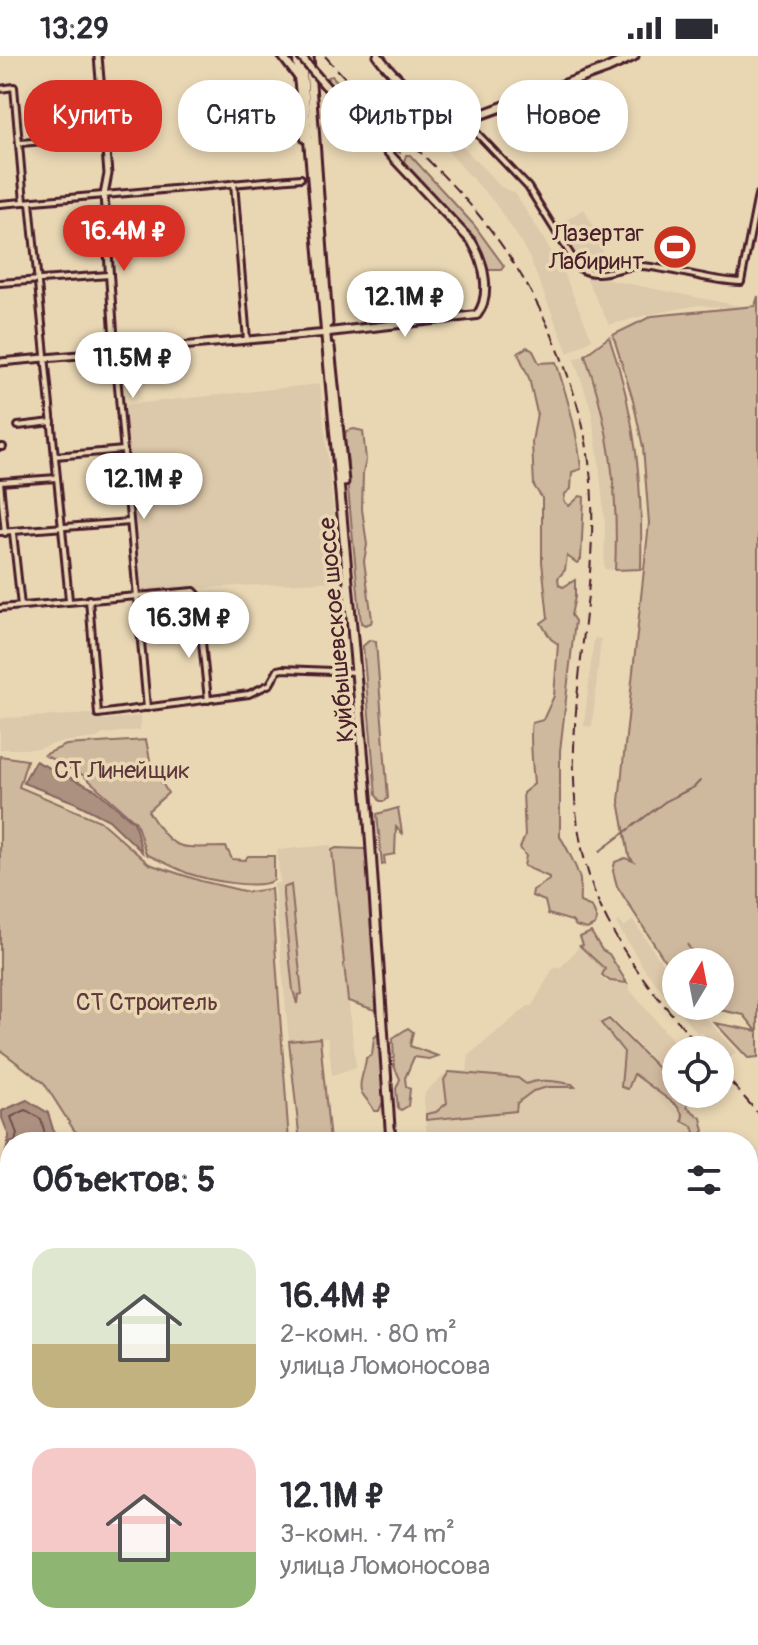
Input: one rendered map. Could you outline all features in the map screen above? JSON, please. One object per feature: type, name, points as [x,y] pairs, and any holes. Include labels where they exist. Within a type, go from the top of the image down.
[{"type":"main road","points":[[282,56],[298,77]]},
{"type":"main road","points":[[299,56],[472,242],[484,274],[484,302],[477,315],[327,333]]},
{"type":"main road","points":[[299,56],[309,115]]},
{"type":"main road","points":[[309,56],[309,115]]},
{"type":"main road","points":[[380,56],[408,80]]},
{"type":"main road","points":[[481,115],[634,56]]},
{"type":"main road","name":"Куйбышевское шоссе","points":[[298,77],[327,333],[369,765],[392,1132]]},
{"type":"main road","name":"Куйбышевское шоссе","points":[[309,115],[310,172]]},
{"type":"main road","name":"Куйбышевское шоссе","points":[[309,115],[392,1132]]},
{"type":"street","points":[[98,56],[100,80]]},
{"type":"street","name":"Куйбышевское шоссе","points":[[298,77],[299,56]]},
{"type":"street","points":[[0,89],[14,87],[69,600]]},
{"type":"street","points":[[481,137],[528,187],[579,268],[585,272],[604,273],[641,266],[741,282],[758,195]]},
{"type":"street","points":[[20,143],[24,143]]},
{"type":"street","points":[[106,152],[108,174],[104,195],[109,275],[147,708]]},
{"type":"street","points":[[0,204],[301,178]]},
{"type":"street","points":[[234,183],[247,341]]},
{"type":"street","points":[[0,283],[109,275]]},
{"type":"street","points":[[0,362],[327,333]]},
{"type":"street","points":[[18,426],[52,422]]},
{"type":"street","points":[[55,456],[124,450]]},
{"type":"street","points":[[57,478],[0,482],[3,533],[130,522]]},
{"type":"street","points":[[13,533],[21,607]]},
{"type":"street","points":[[0,608],[194,591],[197,594],[208,700]]},
{"type":"street","points":[[89,599],[98,714],[249,694],[270,684],[278,670],[283,669],[356,672]]},
{"type":"shaded area","points":[[448,152],[468,152],[501,187],[515,193],[561,267],[592,339],[568,353],[530,259],[494,202]]},
{"type":"shaded area","points":[[584,209],[604,247],[595,270],[582,268],[558,225]]},
{"type":"shaded area","points":[[585,275],[740,306],[739,309],[699,305],[609,325]]},
{"type":"shaded area","points":[[585,355],[601,399],[611,454],[618,522],[615,570],[604,569],[605,526],[599,462],[591,409],[574,359]]},
{"type":"shaded area","points":[[320,384],[341,581],[142,591],[125,405]]},
{"type":"shaded area","points":[[594,638],[601,639],[592,727],[584,726]]},
{"type":"shaded area","points":[[94,714],[94,717],[103,720],[141,716],[140,730],[103,734],[97,738],[61,742],[37,749],[0,749],[0,719]]},
{"type":"shaded area","points":[[331,845],[356,1067],[332,1075],[328,1038],[289,1041],[274,884],[280,883],[277,850]]},
{"type":"shaded area","points":[[633,920],[662,963],[662,991],[645,970],[616,923],[619,921],[624,927]]},
{"type":"shaded area","points":[[580,946],[605,970],[599,976],[606,982],[629,985],[629,989],[669,1036],[662,1036],[662,1069],[609,1016],[600,1022],[662,1096],[662,1108],[675,1108],[698,1132],[426,1132],[426,1091],[448,1071],[467,1071],[469,1055],[528,1006],[532,1006],[552,970],[558,966],[560,968]]},
{"type":"shaded area","points":[[686,1020],[707,1020],[722,1036],[705,1036],[701,1032],[698,1034]]},
{"type":"green space","points":[[406,155],[410,155],[474,225],[504,266],[501,270],[487,270],[475,239],[404,162]]},
{"type":"green space","points":[[758,296],[758,1057],[748,1058],[734,1043],[734,1036],[727,1036],[715,1023],[757,1031],[744,1015],[734,1013],[734,948],[690,948],[687,944],[689,948],[662,948],[662,956],[617,886],[613,871],[615,862],[625,858],[633,861],[629,856],[619,801],[649,523],[643,447],[633,400],[613,335],[652,316],[755,306]]},
{"type":"green space","points":[[609,337],[626,394],[636,452],[641,510],[641,569],[615,570],[616,515],[611,461],[601,408],[585,355]]},
{"type":"green space","points":[[527,347],[539,363],[556,362],[580,456],[581,469],[572,472],[571,489],[565,494],[564,501],[569,506],[580,496],[584,497],[581,559],[577,563],[567,556],[565,570],[558,578],[559,585],[563,587],[575,580],[571,615],[575,621],[560,751],[560,837],[579,877],[580,902],[592,907],[597,919],[595,925],[587,929],[548,914],[545,901],[532,896],[533,890],[549,877],[524,866],[526,856],[520,848],[525,836],[523,793],[534,784],[532,723],[543,720],[554,696],[558,644],[541,623],[548,618],[542,562],[542,498],[534,486],[532,442],[537,413],[529,378],[518,353]]},
{"type":"green space","points":[[346,431],[363,431],[366,460],[362,509],[367,545],[364,561],[372,619],[365,625],[361,623],[347,478],[345,437]]},
{"type":"green space","points":[[370,640],[376,642],[388,798],[385,801],[380,801],[376,795],[363,646]]},
{"type":"green space","name":"СТ Линейщик","points":[[146,740],[151,765],[168,793],[148,811],[165,835],[187,847],[226,847],[232,859],[274,856],[274,880],[256,884],[218,881],[187,873],[146,854],[136,822],[83,775],[44,755],[66,745]]},
{"type":"green space","name":"СТ Строитель","points":[[0,756],[27,760],[19,787],[100,821],[149,864],[248,892],[271,889],[288,1132],[77,1132],[44,1083],[0,1050]]},
{"type":"green space","points":[[398,808],[402,833],[396,827],[395,854],[384,856],[385,864],[382,865],[377,814]]},
{"type":"green space","points":[[332,850],[368,851],[379,1006],[375,1010],[348,1001]]},
{"type":"green space","points":[[291,885],[302,994],[298,995],[297,1004],[283,895],[283,888]]},
{"type":"green space","points":[[591,932],[627,983],[610,981],[602,975],[605,969],[580,946],[583,945],[580,937]]},
{"type":"green space","points":[[609,1019],[662,1072],[662,1095],[634,1074],[628,1089],[621,1087],[624,1052],[601,1023]]},
{"type":"green space","points":[[408,1028],[413,1032],[410,1046],[438,1056],[429,1059],[414,1057],[405,1078],[406,1086],[410,1089],[408,1106],[401,1110],[398,1108],[396,1089],[400,1079],[394,1066],[393,1038]]},
{"type":"green space","points":[[377,1035],[380,1036],[385,1097],[379,1111],[374,1111],[362,1093],[361,1085],[366,1058],[372,1055]]},
{"type":"green space","points":[[320,1038],[329,1132],[299,1132],[289,1041]]},
{"type":"green space","points":[[449,1072],[518,1078],[526,1084],[555,1082],[575,1087],[548,1087],[533,1091],[517,1103],[516,1111],[426,1120],[426,1114],[436,1112],[447,1103],[444,1080]]},
{"type":"green space","points":[[678,1108],[688,1108],[701,1118],[704,1131],[695,1132],[692,1126],[682,1121],[683,1115]]},
{"type":"water","points":[[35,761],[96,790],[134,822],[142,852],[109,820],[74,802],[23,783]]},
{"type":"water","points":[[27,1100],[48,1113],[54,1132],[7,1132],[2,1111]]},
{"type":"waterway","points":[[600,851],[666,801],[700,781]]},
{"type":"railway","points":[[325,56],[440,172],[494,235],[538,306],[571,384],[590,471],[592,530],[576,708],[574,767],[578,826],[592,885],[612,931],[654,993],[691,1036]]},
{"type":"railway","points":[[734,1086],[758,1113]]},
{"type":"place","name":"Лазертаг Лабиринт","points":[[675,247]]}]
